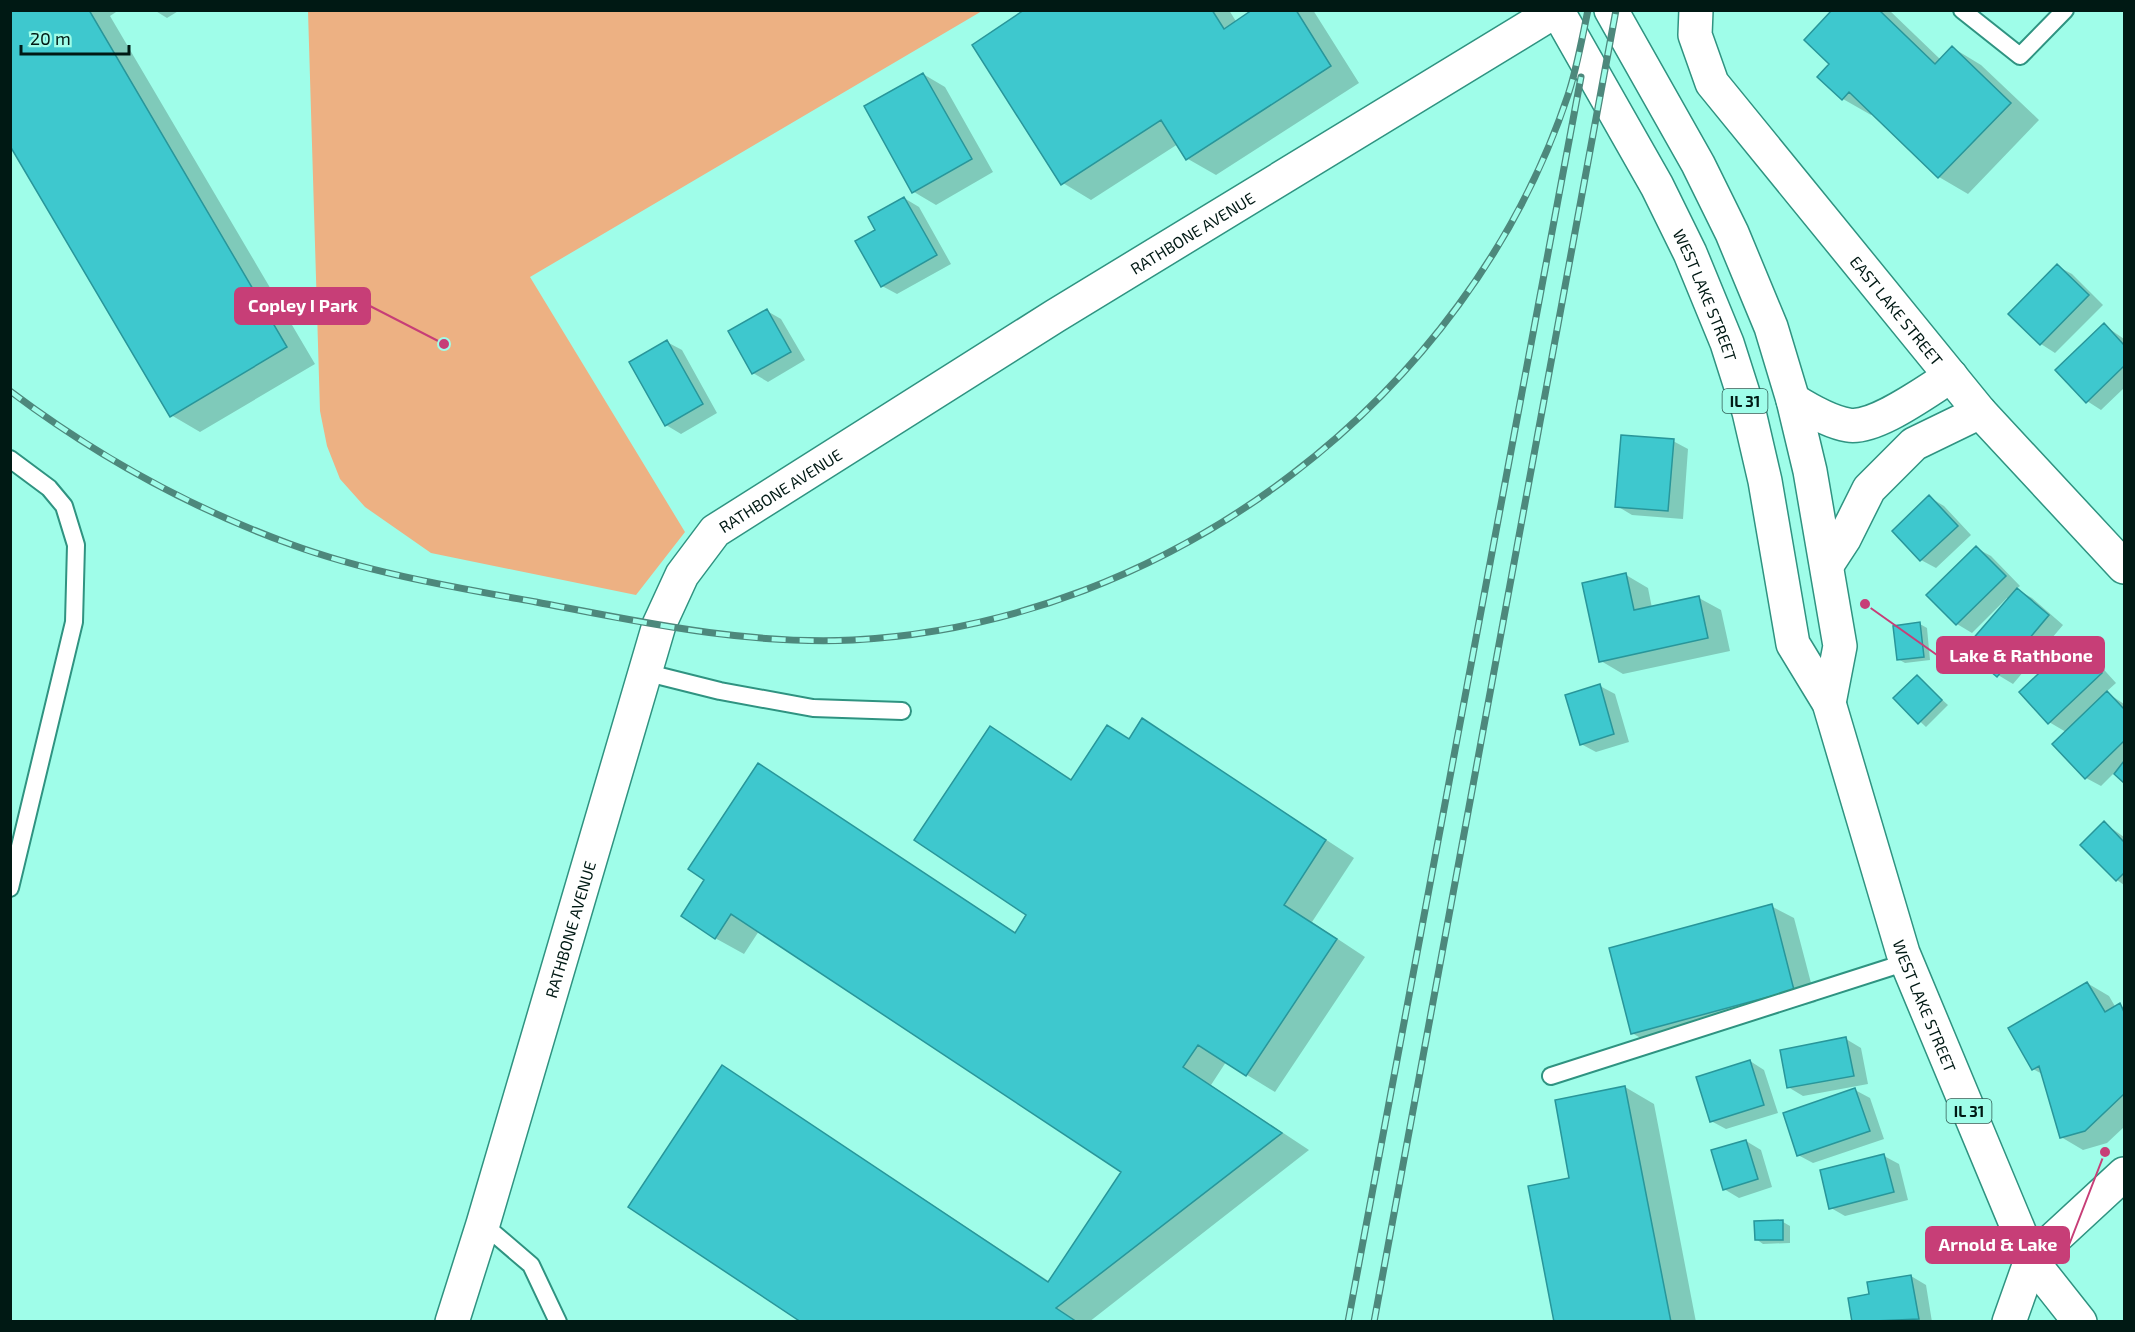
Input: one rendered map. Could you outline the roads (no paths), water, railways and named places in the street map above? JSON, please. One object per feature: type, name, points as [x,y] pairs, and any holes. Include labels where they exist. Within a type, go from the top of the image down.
[{"type":"main road","name":"RATHBONE AVENUE","points":[[452,1322],[483,1224],[659,625],[682,574],[715,531],[1055,316],[1557,10]]},
{"type":"main road","name":"WEST LAKE STREET","points":[[1557,10],[1657,186],[1690,253],[1727,343],[1749,412],[1765,481],[1793,644],[1829,703],[1907,962],[2031,1260],[2080,1322]]},
{"type":"main road","name":"WEST LAKE STREET","points":[[1611,10],[1667,107],[1732,233],[1771,327],[1793,400],[1810,471],[1840,645],[1829,703]]},
{"type":"main road","name":"EAST LAKE STREET","points":[[1696,23],[1712,83],[1980,412],[2124,567]]},
{"type":"main road","points":[[1793,400],[1808,409],[1850,425],[1889,416],[1951,376]]},
{"type":"main road","points":[[1827,565],[1869,489],[1914,444],[1980,412]]},
{"type":"main road","points":[[2009,1322],[2031,1260],[2124,1174]]},
{"type":"lane","points":[[1962,10],[2020,56],[2065,10]]},
{"type":"lane","points":[[10,459],[49,488],[64,506],[76,545],[74,622],[10,888]]},
{"type":"lane","points":[[644,672],[720,691],[813,708],[902,711]]},
{"type":"lane","points":[[1551,1076],[1907,962]]},
{"type":"lane","points":[[483,1224],[531,1265],[558,1322]]},
{"type":"railway","points":[[10,391],[76,437],[180,497],[290,544],[381,571],[615,617],[693,630],[773,639],[853,640],[971,624],[1085,590],[1192,540],[1292,474],[1381,396],[1458,305],[1521,204],[1568,95],[1588,10]]},
{"type":"railway","points":[[1374,1322],[1616,10]]},
{"type":"railway","points":[[1348,1322],[1581,77]]},
{"type":"place","name":"Copley I Park","points":[[444,344]]},
{"type":"place","name":"Lake & Rathbone","points":[[1865,604]]},
{"type":"place","name":"Arnold & Lake","points":[[2105,1152]]}]
